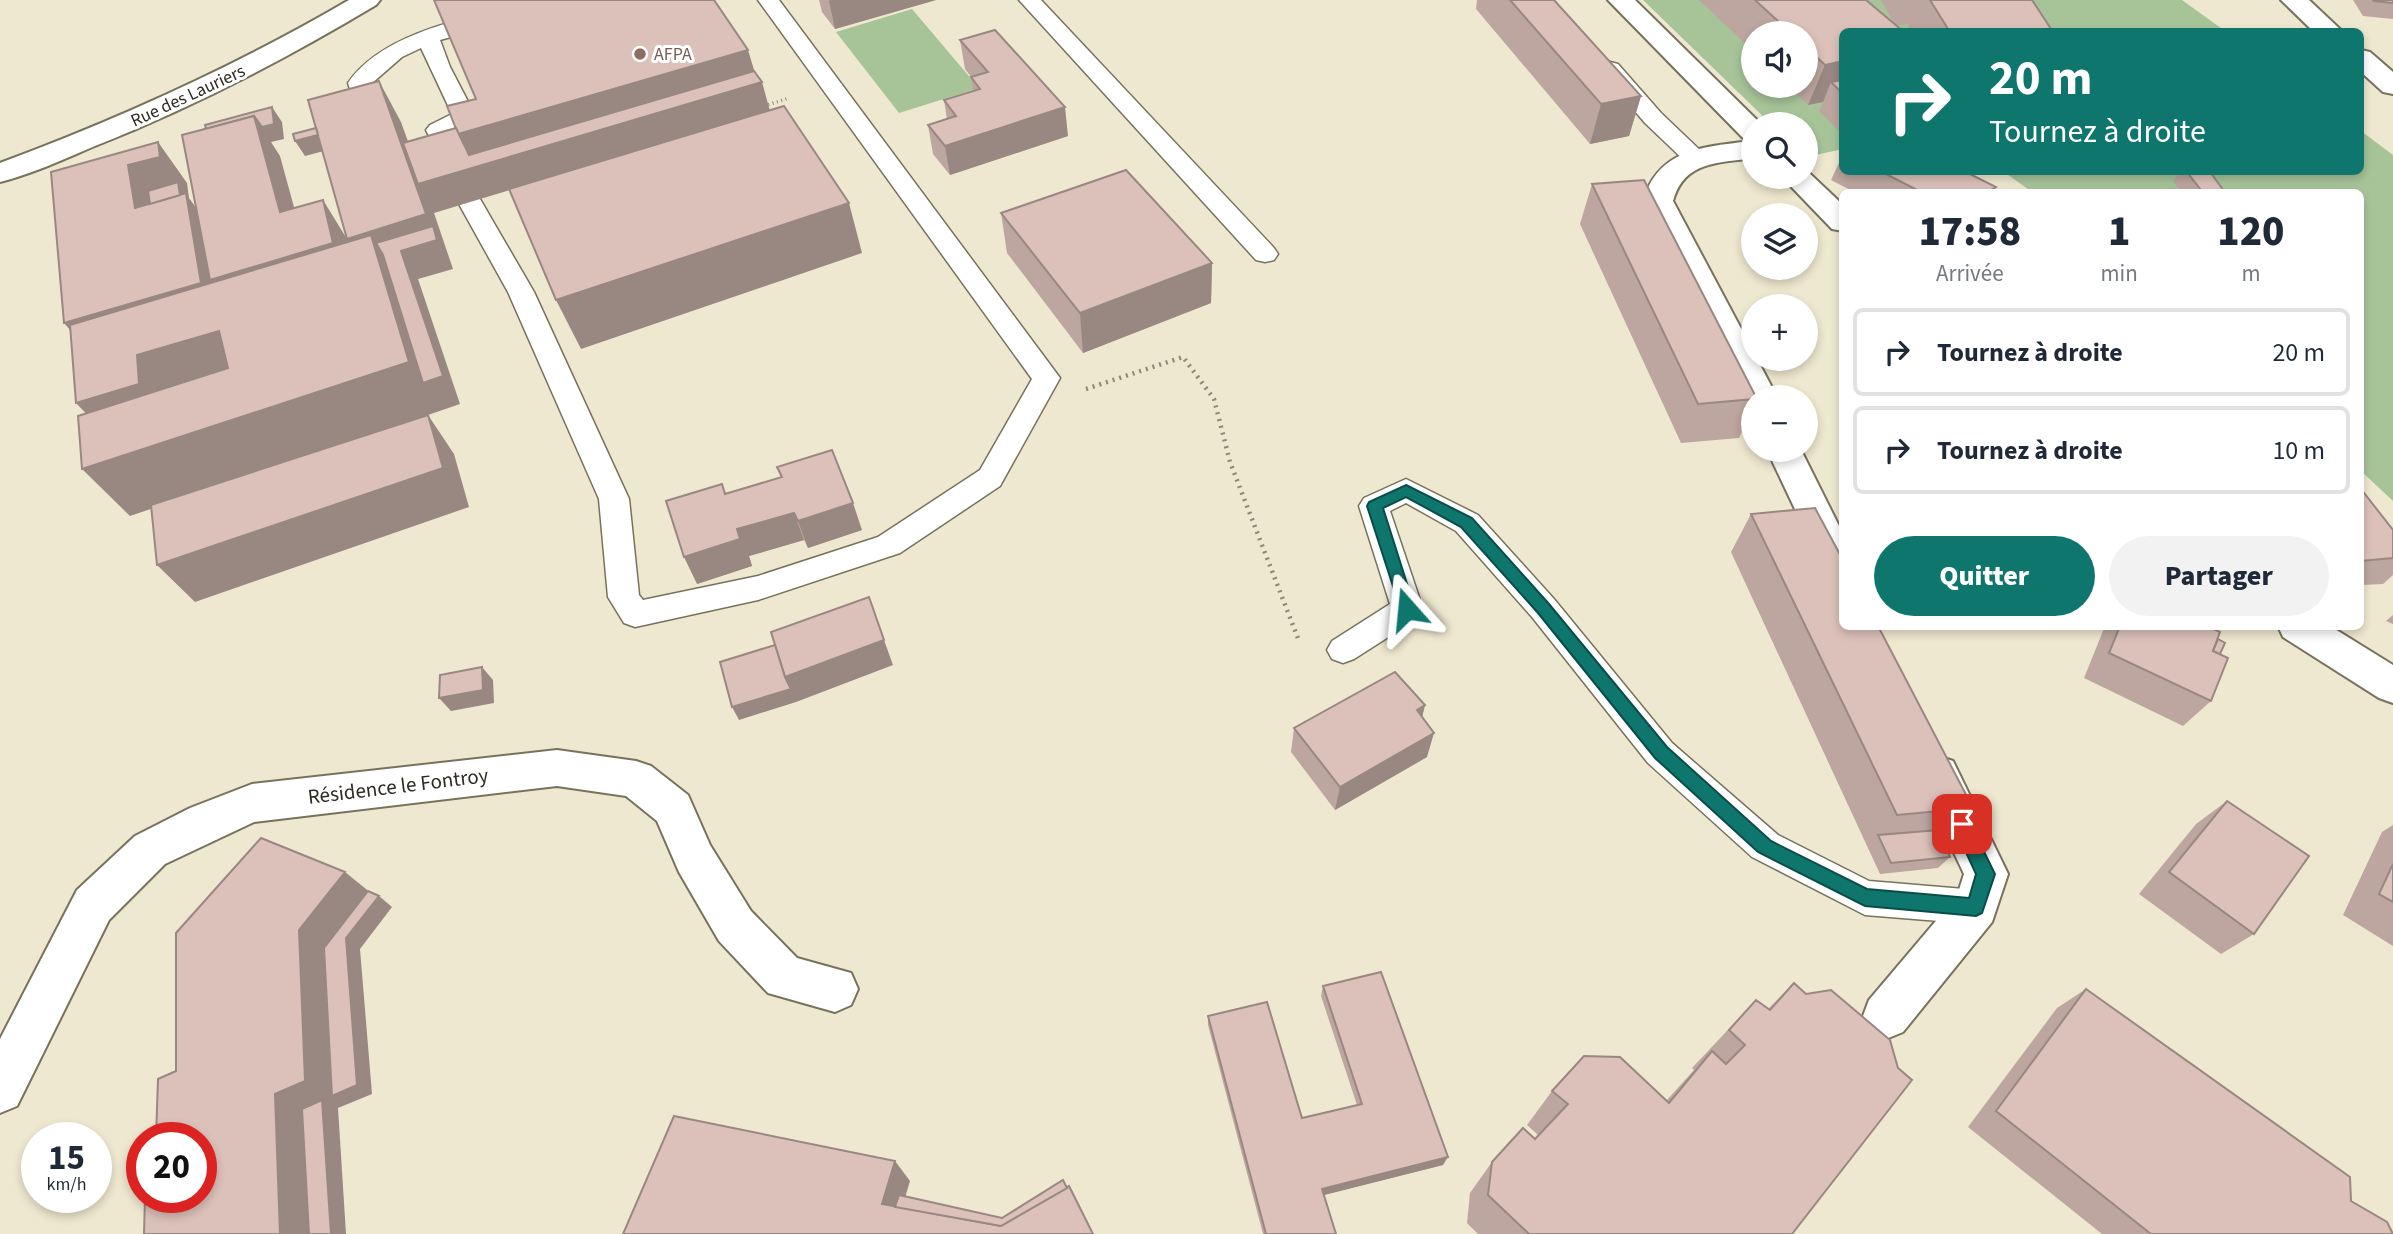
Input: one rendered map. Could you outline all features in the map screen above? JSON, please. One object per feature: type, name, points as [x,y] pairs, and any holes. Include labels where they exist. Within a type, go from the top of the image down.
[{"type":"street","name":"Rue des Lauriers","points":[[0,173],[77,145],[208,88],[282,50],[367,0]]},
{"type":"street","points":[[1621,0],[1741,120]]},
{"type":"street","points":[[2294,0],[2326,28]]},
{"type":"street","points":[[2364,61],[2393,86]]},
{"type":"street","points":[[1741,151],[1695,158],[1672,170],[1660,186],[1658,201],[1754,385]]},
{"type":"street","points":[[1809,189],[1839,218]]},
{"type":"street","points":[[1790,462],[1839,565]]},
{"type":"street","points":[[2303,630],[2393,686]]},
{"type":"street","points":[[1886,1016],[1976,907],[1986,874],[1921,738]]},
{"type":"street","name":"Résidence le Fontroy","points":[[0,1089],[93,905],[150,850],[205,822],[252,803],[266,801],[557,768],[636,779],[673,808],[694,858],[735,926],[783,977],[835,989]]},
{"type":"lane","points":[[366,109],[359,83],[394,52],[428,37],[564,0]]},
{"type":"lane","points":[[471,204],[521,292],[614,499],[624,597],[635,614],[758,588],[889,545],[990,478],[1046,378],[768,0]]},
{"type":"lane","points":[[1029,0],[1265,254]]},
{"type":"lane","points":[[428,37],[439,67],[465,117],[438,130],[451,159]]},
{"type":"lane","points":[[1592,49],[1653,118],[1695,158]]},
{"type":"lane","points":[[1343,650],[1407,609],[1374,506],[1406,490],[1466,523],[1543,608],[1661,753],[1765,846],[1865,898],[1976,907]]},
{"type":"path","points":[[760,107],[771,104]]},
{"type":"path","points":[[1046,378],[1058,399],[1183,357],[1214,399],[1230,462],[1308,666],[1343,650]]},
{"type":"green space","points":[[1643,0],[2182,0],[2221,28],[1839,28],[1839,150],[1818,154],[1818,112],[1759,112],[1744,98],[1818,98],[1818,21],[1741,21],[1741,95]]},
{"type":"green space","points":[[912,9],[979,88],[899,113],[836,32]]},
{"type":"green space","points":[[2364,133],[2393,155],[2393,501],[2364,474],[2364,189],[2028,189],[2008,175],[2364,175]]},
{"type":"building","points":[[434,0],[714,0],[748,50],[458,134],[447,106],[476,99]]},
{"type":"building","points":[[1510,0],[1554,0],[1641,96],[1601,104]]},
{"type":"building","points":[[1755,0],[1866,0],[1899,28],[1839,28],[1839,62],[1825,65],[1818,58],[1818,21],[1778,21]]},
{"type":"building","points":[[1930,0],[2032,0],[2050,28],[1948,28]]},
{"type":"building","points":[[2393,0],[2393,3],[2374,1]]},
{"type":"building","points":[[995,30],[1065,107],[945,146],[928,125],[956,116],[944,100],[980,89],[971,77],[988,72],[960,40]]},
{"type":"building","points":[[754,71],[762,82],[418,184],[403,143],[456,128],[469,155]]},
{"type":"building","points":[[379,81],[426,214],[347,239],[308,100]]},
{"type":"building","points":[[1839,81],[1839,90],[1831,82]]},
{"type":"building","points":[[784,106],[849,203],[556,300],[509,189]]},
{"type":"building","points":[[272,107],[274,124],[262,127],[254,116],[206,129],[205,125]]},
{"type":"building","points":[[254,116],[280,212],[323,200],[333,243],[210,280],[182,135]]},
{"type":"building","points":[[316,128],[318,135],[295,141],[293,134]]},
{"type":"building","points":[[158,142],[160,157],[128,165],[135,208],[186,193],[201,283],[64,323],[51,172]]},
{"type":"building","points":[[1126,170],[1212,263],[1080,313],[1001,213]]},
{"type":"building","points":[[1888,175],[1972,175],[1996,187],[1993,189],[1915,189]]},
{"type":"building","points":[[2189,175],[2212,175],[2223,189],[2200,189]]},
{"type":"building","points":[[1644,180],[1750,385],[1741,385],[1741,400],[1698,404],[1592,184]]},
{"type":"building","points":[[178,182],[180,195],[150,204],[148,191]]},
{"type":"building","points":[[433,226],[437,240],[401,251],[443,376],[423,383],[383,255],[376,243]]},
{"type":"building","points":[[371,235],[409,362],[82,469],[78,416],[228,368],[219,331],[137,355],[139,384],[76,403],[70,325]]},
{"type":"building","points":[[428,415],[443,468],[157,565],[151,505]]},
{"type":"building","points":[[832,450],[853,503],[798,521],[794,513],[737,529],[740,539],[684,557],[666,501],[722,484],[725,494],[782,477],[777,467]]},
{"type":"building","points":[[2364,493],[2393,530],[2393,558],[2364,561]]},
{"type":"building","points":[[1815,508],[1839,553],[1839,630],[1880,630],[1973,808],[1897,815],[1751,514]]},
{"type":"building","points":[[869,597],[884,640],[785,677],[771,632]]},
{"type":"building","points":[[2118,630],[2216,630],[2220,632],[2213,651],[2228,658],[2211,701],[2109,653]]},
{"type":"building","points":[[2218,639],[2225,643],[2220,654],[2213,651]]},
{"type":"building","points":[[775,645],[791,689],[732,707],[720,662]]},
{"type":"building","points":[[482,667],[483,690],[439,698],[440,675]]},
{"type":"building","points":[[1395,672],[1425,705],[1417,710],[1434,733],[1340,787],[1294,728]]},
{"type":"building","points":[[2227,801],[2309,856],[2254,934],[2169,872]]},
{"type":"building","points":[[1939,830],[1950,857],[1891,863],[1878,835]]},
{"type":"building","points":[[261,838],[345,872],[299,930],[305,1081],[275,1094],[280,1234],[144,1234],[145,1213],[217,1213],[217,1122],[157,1122],[158,1079],[176,1071],[176,933]]},
{"type":"building","points":[[2393,864],[2393,902],[2379,894]]},
{"type":"building","points":[[368,891],[379,896],[346,938],[357,1085],[332,1096],[324,948]]},
{"type":"building","points":[[1381,972],[1448,1157],[1322,1189],[1336,1234],[1266,1234],[1208,1016],[1267,1002],[1302,1118],[1362,1104],[1323,986]]},
{"type":"building","points":[[1794,983],[1806,994],[1831,990],[1890,1040],[1898,1068],[1912,1080],[1792,1234],[1529,1234],[1488,1195],[1492,1162],[1523,1128],[1535,1139],[1568,1104],[1552,1091],[1584,1056],[1620,1057],[1669,1103],[1712,1051],[1726,1064],[1745,1045],[1729,1030],[1756,1000],[1770,1010]]},
{"type":"building","points":[[2086,989],[2350,1177],[2351,1201],[2387,1222],[2393,1234],[2151,1234],[1996,1111]]},
{"type":"building","points":[[322,1100],[331,1234],[309,1234],[302,1109]]},
{"type":"building","points":[[674,1116],[895,1161],[882,1204],[1001,1226],[1069,1186],[1093,1234],[623,1234]]},
{"type":"building","points":[[1063,1180],[1067,1188],[1001,1226],[895,1207],[899,1195],[1002,1218]]},
{"type":"place","name":"AFPA","points":[[640,54]]},
{"type":"route","points":[[1407,609],[1374,506],[1406,490],[1466,523],[1543,608],[1661,753],[1765,846],[1865,898],[1976,907],[1986,874],[1962,824]]}]
